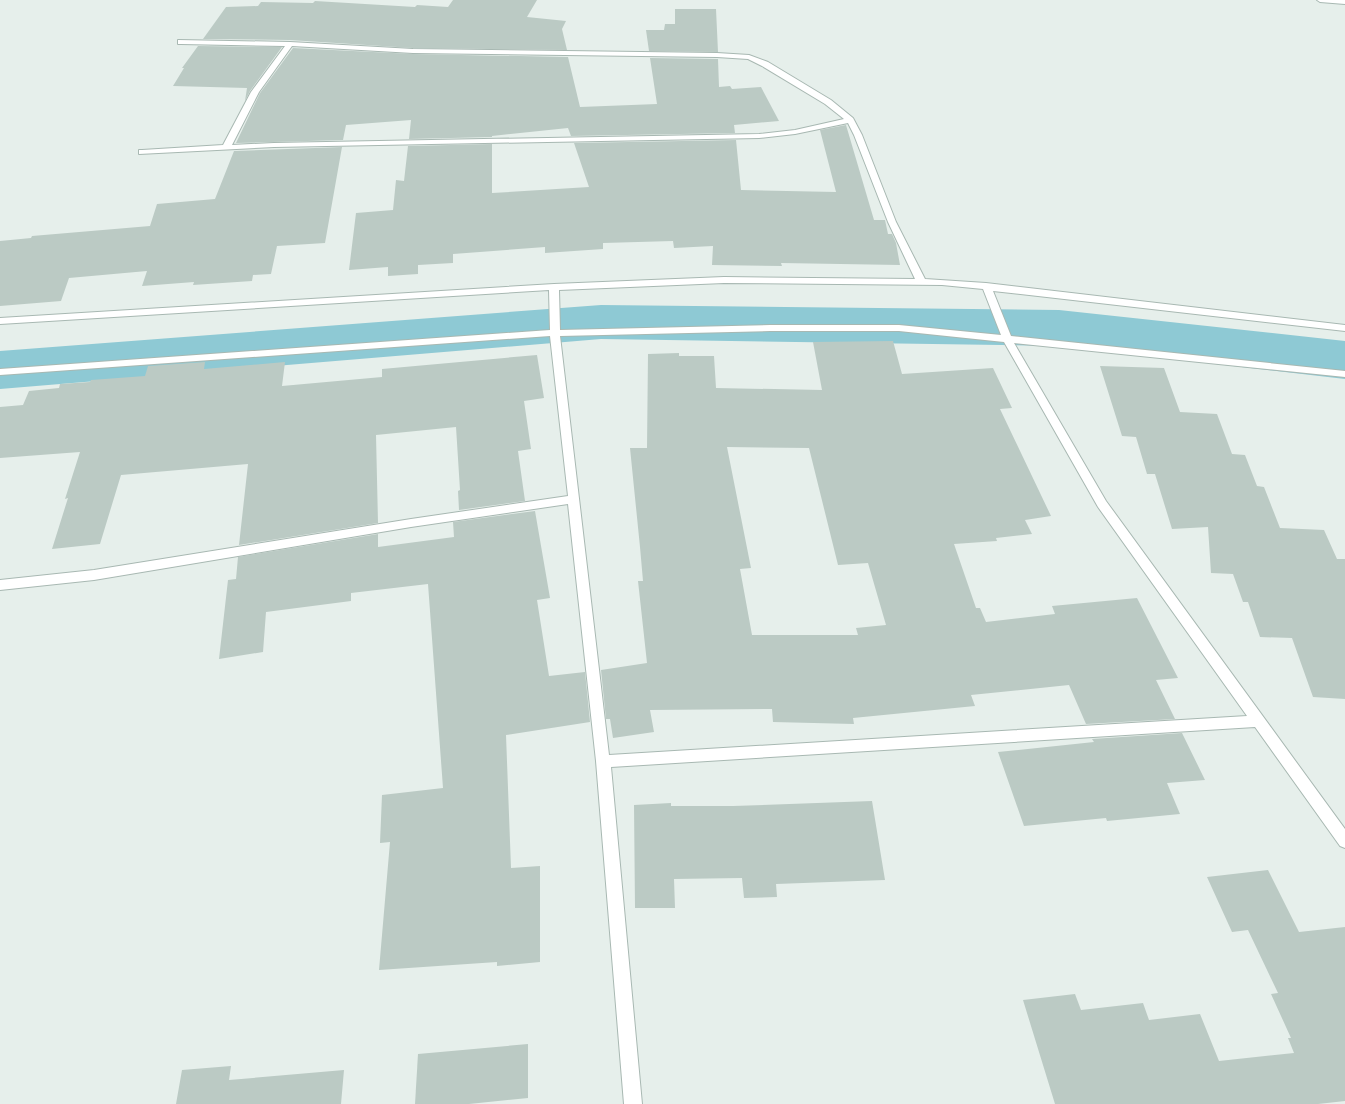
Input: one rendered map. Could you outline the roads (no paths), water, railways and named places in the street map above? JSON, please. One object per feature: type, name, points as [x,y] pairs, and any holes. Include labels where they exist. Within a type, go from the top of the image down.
[{"type":"street","points":[[1320,0],[1345,2]]},
{"type":"street","points":[[181,42],[290,44],[413,51],[717,55],[749,57],[765,64],[828,102],[850,120],[858,135],[892,222],[921,281]]},
{"type":"street","points":[[226,148],[255,92],[290,44]]},
{"type":"street","points":[[142,152],[282,145],[759,136],[795,132],[850,120]]},
{"type":"street","points":[[0,322],[554,287],[724,280],[921,281],[986,286],[1345,328]]},
{"type":"street","points":[[986,286],[990,300],[1005,333],[1102,504],[1345,842]]},
{"type":"street","points":[[554,287],[553,300],[555,330],[603,761],[633,1104]]},
{"type":"street","points":[[0,372],[555,330],[884,328],[1005,333],[1345,374]]},
{"type":"street","points":[[0,585],[94,575],[411,523],[573,499]]},
{"type":"street","points":[[603,761],[1259,721]]},
{"type":"waterway","points":[[0,370],[601,322],[1059,328],[1345,360]]}]
